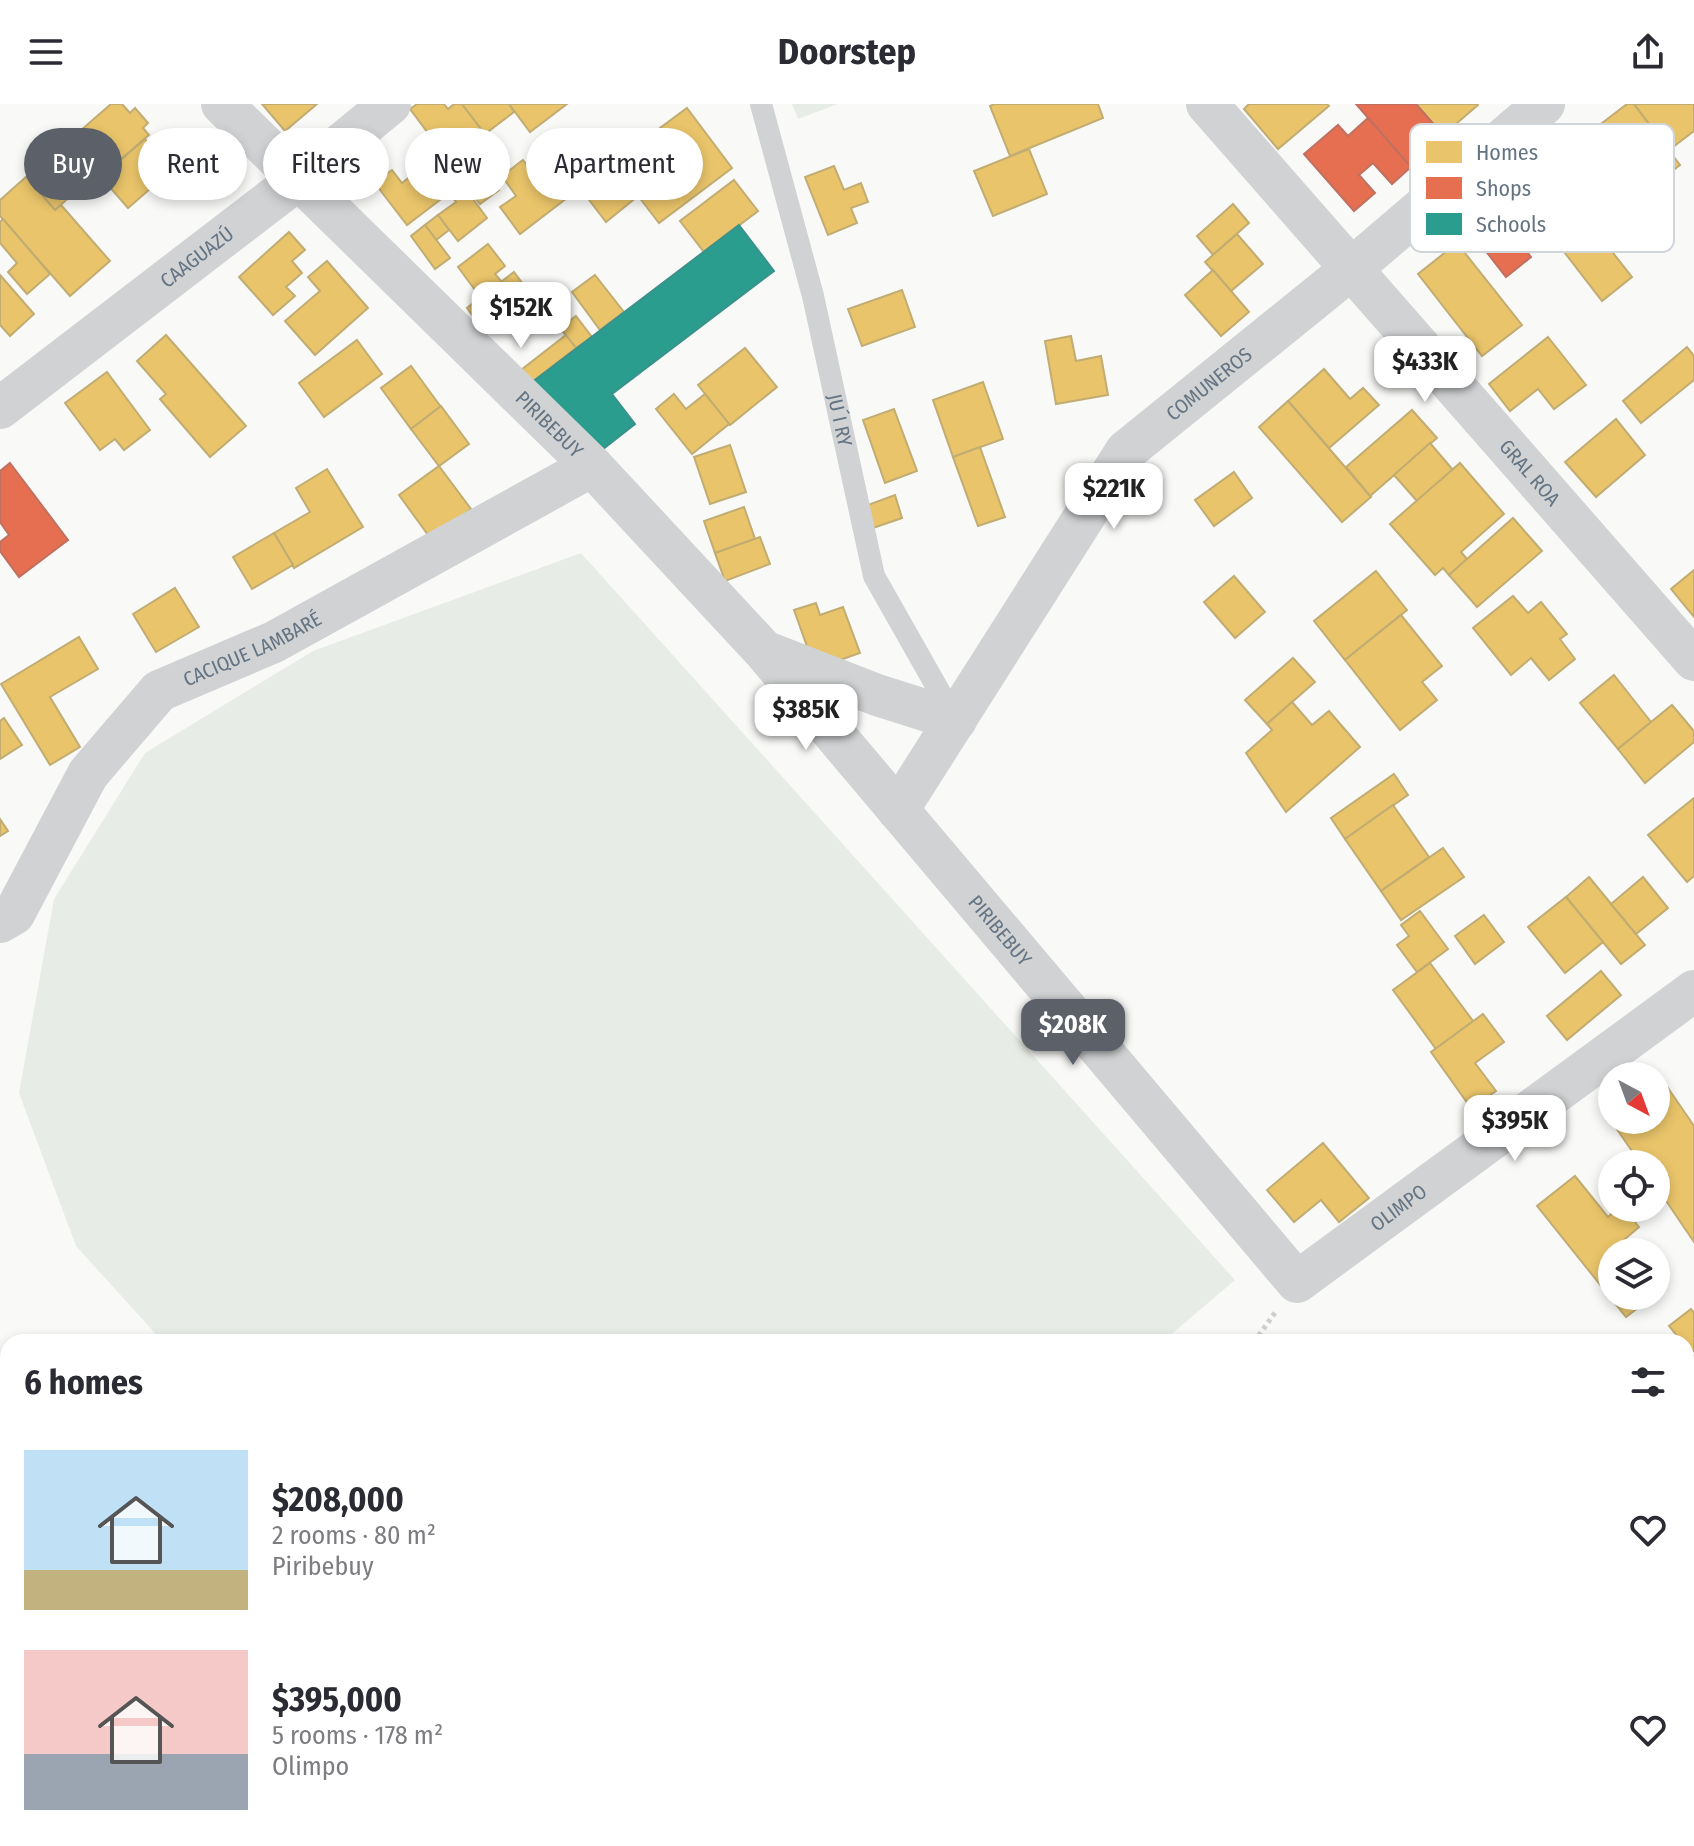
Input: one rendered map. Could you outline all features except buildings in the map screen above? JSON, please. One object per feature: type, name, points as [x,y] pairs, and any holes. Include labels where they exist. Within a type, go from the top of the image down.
[{"type":"street","name":"PIRIBEBUY","points":[[222,104],[263,143]]},
{"type":"street","name":"CAAGUAZÚ","points":[[361,128],[390,104]]},
{"type":"street","name":"GRAL ROA","points":[[1207,104],[1694,660]]},
{"type":"street","name":"COMUNEROS","points":[[1521,124],[1544,104]]},
{"type":"street","name":"CAAGUAZÚ","points":[[0,408],[271,200]]},
{"type":"street","name":"PIRIBEBUY","points":[[322,200],[592,466],[764,651],[1297,1282]]},
{"type":"street","name":"COMUNEROS","points":[[898,810],[1126,451],[1410,219]]},
{"type":"street","name":"CACIQUE LAMBARÉ","points":[[0,922],[14,914],[88,774],[159,691],[274,642],[592,466]]},
{"type":"street","name":"PIRIBEBUY","points":[[764,651],[877,695],[956,720]]},
{"type":"street","name":"OLIMPO","points":[[1297,1282],[1694,991]]},
{"type":"lane","name":"JU´I RY","points":[[761,104],[813,296],[874,576],[956,720]]},
{"type":"shaded area","points":[[792,104],[838,104],[798,119]]},
{"type":"shaded area","points":[[581,553],[1235,1280],[1171,1334],[156,1334],[76,1246],[19,1093],[54,899],[145,753],[313,651]]}]
